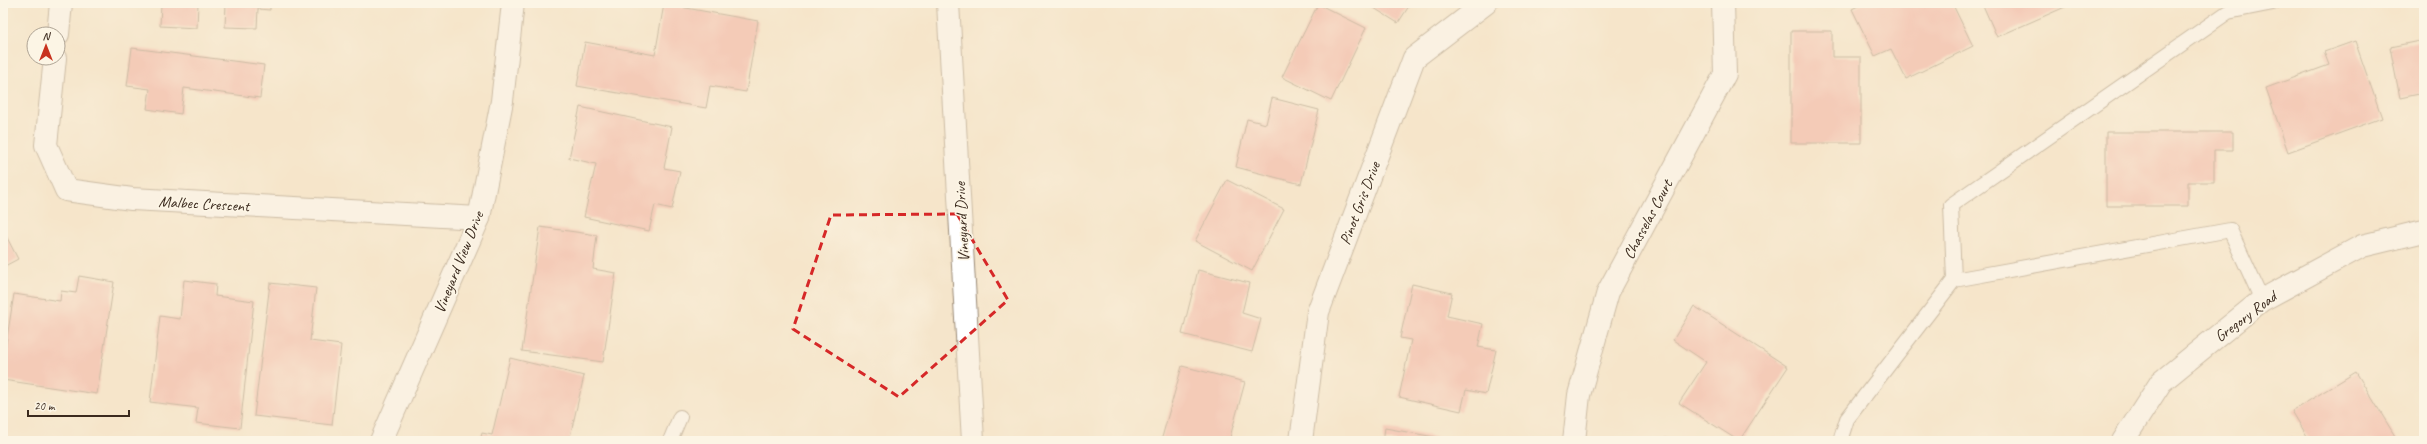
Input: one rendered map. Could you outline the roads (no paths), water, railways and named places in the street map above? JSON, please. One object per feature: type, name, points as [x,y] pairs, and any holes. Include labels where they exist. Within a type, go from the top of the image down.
[{"type":"street","points":[[59,26],[61,3]]},
{"type":"street","name":"Vineyard View Drive","points":[[381,441],[479,218],[502,101],[513,3]]},
{"type":"street","name":"Vineyard Drive","points":[[948,3],[973,441]]},
{"type":"street","name":"Pinot Gris Drive","points":[[1300,441],[1318,312],[1414,58],[1486,3]]},
{"type":"street","name":"Chasselas Court","points":[[1574,441],[1579,395],[1608,292],[1725,74],[1724,3]]},
{"type":"street","name":"Malbec Crescent","points":[[54,66],[46,145],[66,190],[132,199],[479,218]]},
{"type":"street","name":"Gregory Road","points":[[2123,441],[2161,382],[2262,300],[2362,246],[2424,231]]},
{"type":"lane","points":[[1840,441],[1847,419],[1954,280],[1951,205],[2228,12],[2273,3]]},
{"type":"lane","points":[[1954,280],[2230,230],[2262,300]]},
{"type":"lane","points":[[670,441],[680,416]]}]
